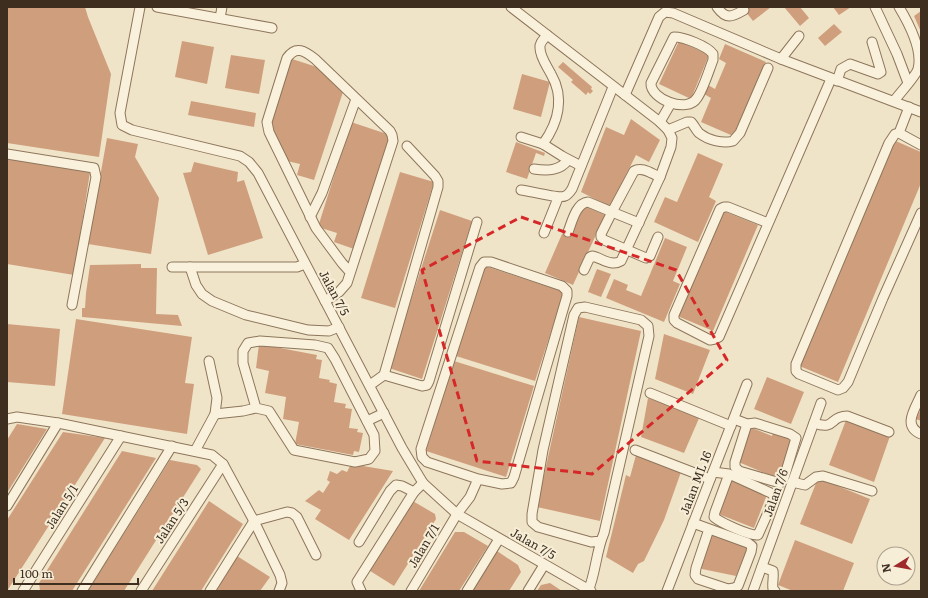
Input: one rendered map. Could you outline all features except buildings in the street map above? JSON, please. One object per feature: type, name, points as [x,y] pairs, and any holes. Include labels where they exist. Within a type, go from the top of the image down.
[{"type":"street","name":"Jalan 7/5","points":[[140,7],[120,113],[122,125],[132,130],[240,156],[250,162],[258,173],[384,413],[423,483],[457,514],[589,591]]},
{"type":"street","points":[[158,7],[272,28]]},
{"type":"street","points":[[220,18],[222,7]]},
{"type":"street","points":[[511,7],[660,122],[668,130],[672,138],[671,147],[660,177],[621,261],[616,264],[612,264],[592,256],[590,257],[584,270]]},
{"type":"street","points":[[717,7],[721,13],[727,16],[735,15],[744,10]]},
{"type":"street","points":[[875,7],[897,54],[908,83]]},
{"type":"street","points":[[894,101],[919,69],[914,37],[902,8]]},
{"type":"street","points":[[625,95],[659,17],[665,12],[673,12],[781,59],[921,112]]},
{"type":"street","points":[[720,32],[727,16]]},
{"type":"street","points":[[543,144],[550,135],[556,120],[559,106],[558,92],[553,76],[542,56],[540,48],[540,43],[547,35]]},
{"type":"street","points":[[781,59],[799,36]]},
{"type":"street","points":[[674,37],[679,37],[710,50],[713,54],[713,60],[697,99],[689,105],[680,106],[671,103],[654,93],[651,88],[651,83],[671,41],[674,37]]},
{"type":"street","points":[[768,224],[728,207],[720,209],[674,315],[674,320],[677,323],[710,340],[719,337],[768,224],[834,80],[841,69],[850,64],[878,74],[881,72],[872,42]]},
{"type":"street","points":[[325,300],[339,292],[347,283],[393,141],[390,131],[315,59],[306,53],[297,50],[291,52],[287,58],[267,122],[270,132],[316,228],[342,264],[350,272]]},
{"type":"street","points":[[668,130],[687,122],[691,122],[698,132],[709,138],[722,143],[733,141],[740,133],[768,68]]},
{"type":"street","points":[[521,190],[558,198],[569,194],[613,87]]},
{"type":"street","points":[[310,217],[322,193],[356,99]]},
{"type":"street","points":[[660,122],[671,103]]},
{"type":"street","points":[[909,107],[899,133],[895,134],[889,143],[796,364],[796,371],[838,390],[843,388],[848,382],[921,212]]},
{"type":"street","points":[[899,133],[921,145]]},
{"type":"street","points":[[521,136],[543,144],[568,160],[581,166]]},
{"type":"street","points":[[370,385],[384,375],[438,187],[438,181],[435,176],[407,146]]},
{"type":"street","points":[[7,154],[94,168],[96,177],[72,305]]},
{"type":"street","points":[[534,169],[546,171],[557,169],[564,165],[568,160]]},
{"type":"street","points":[[658,237],[650,256],[646,258],[604,240],[601,234],[634,171],[641,169],[660,177]]},
{"type":"street","points":[[544,233],[558,198]]},
{"type":"street","points":[[568,232],[580,205],[584,202],[588,202],[639,223]]},
{"type":"street","points":[[384,375],[422,386],[427,385],[477,222]]},
{"type":"street","points":[[484,262],[491,262],[562,286],[567,291],[567,296],[514,477],[511,483],[502,484],[478,479],[427,462],[422,457],[422,449],[480,267],[484,262]]},
{"type":"street","points":[[172,267],[297,267],[305,264]]},
{"type":"street","points":[[190,267],[196,285],[202,294],[212,301],[246,315],[308,330],[329,331],[339,327]]},
{"type":"street","points":[[589,591],[604,533],[649,336],[648,326],[641,320],[585,307],[578,308],[574,315],[543,450],[532,514],[532,522],[538,528],[591,542],[601,540]]},
{"type":"street","points":[[215,414],[256,408],[269,411],[294,450],[355,462],[369,458],[375,451],[374,435],[328,348],[315,345],[260,340],[248,343],[242,351],[243,363],[256,408]]},
{"type":"street","points":[[196,451],[215,414],[217,398],[210,362]]},
{"type":"street","name":"Jalan ML 16","points":[[667,591],[747,384]]},
{"type":"street","points":[[650,393],[732,422],[747,424],[755,423],[790,434],[796,438],[784,478],[780,483],[739,471],[735,467],[735,462],[747,424]]},
{"type":"street","points":[[921,395],[911,417],[910,425],[915,432],[921,434]]},
{"type":"street","name":"Jalan 7/6","points":[[753,591],[821,403]]},
{"type":"street","points":[[367,421],[384,413]]},
{"type":"street","points":[[814,423],[826,426],[841,416],[847,416],[889,432]]},
{"type":"street","points":[[7,419],[17,417],[58,423],[212,455],[223,464],[254,521],[280,575],[280,587]]},
{"type":"street","points":[[7,506],[58,423]]},
{"type":"street","name":"Jalan 5/1","points":[[23,591],[121,436]]},
{"type":"street","points":[[82,591],[172,446]]},
{"type":"street","points":[[635,450],[712,475],[729,474],[770,491],[773,494],[774,499],[758,534],[752,534],[718,521],[714,518],[729,474]]},
{"type":"street","name":"Jalan 5/3","points":[[141,591],[223,464]]},
{"type":"street","points":[[792,482],[804,485],[816,476],[823,476],[872,491]]},
{"type":"street","name":"Jalan 7/1","points":[[411,591],[457,514],[470,497],[478,479]]},
{"type":"street","points":[[351,591],[414,492],[423,483]]},
{"type":"street","points":[[359,542],[390,491],[396,485],[402,486],[414,492]]},
{"type":"street","points":[[210,591],[254,521],[287,512],[292,513],[296,517],[316,555]]},
{"type":"street","points":[[693,523],[748,543],[752,546],[752,552],[738,586],[734,588],[728,589],[698,579],[695,575],[709,529]]},
{"type":"street","points":[[467,591],[499,539]]},
{"type":"street","points":[[528,591],[544,565]]},
{"type":"street","points":[[762,566],[773,571],[774,576],[772,584],[775,591]]},
{"type":"street","points":[[357,582],[361,591]]},
{"type":"highlighted area","points":[[521,217],[676,270],[727,360],[592,474],[477,461],[422,270]]}]
